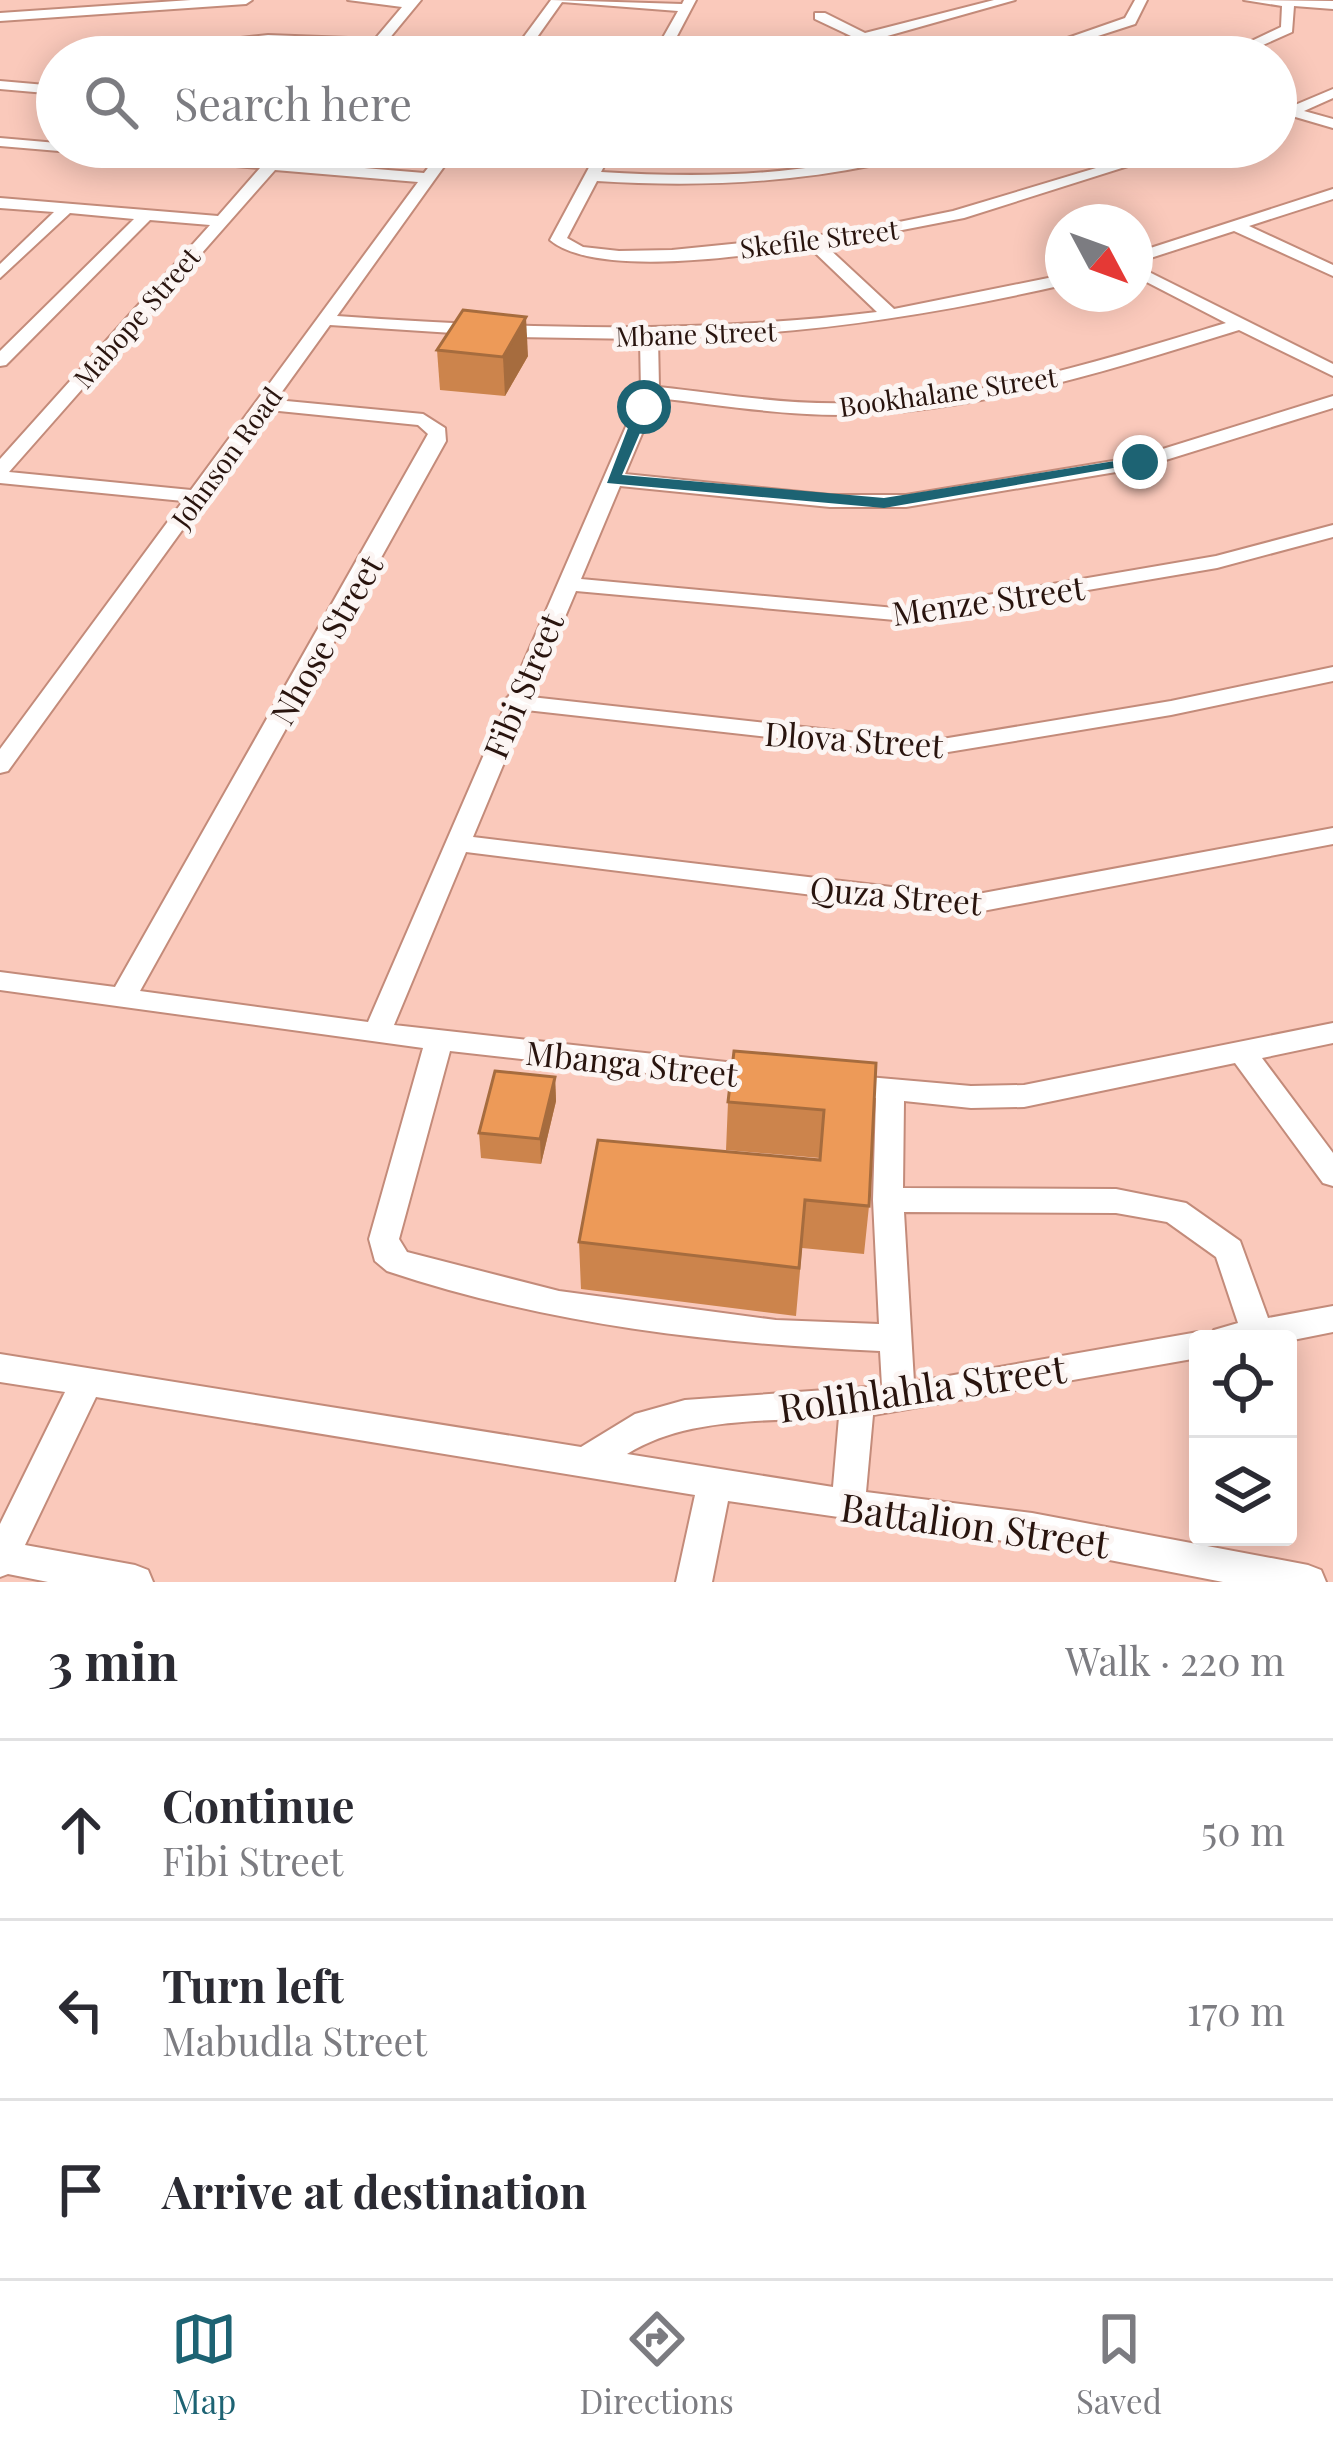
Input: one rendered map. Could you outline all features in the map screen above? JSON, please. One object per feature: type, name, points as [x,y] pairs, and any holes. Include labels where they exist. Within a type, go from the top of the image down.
[{"type":"street","points":[[0,17],[246,0]]},
{"type":"street","points":[[354,0],[413,2]]},
{"type":"street","points":[[531,36],[557,0]]},
{"type":"street","points":[[567,0],[688,4],[670,36]]},
{"type":"street","points":[[874,36],[1009,0]]},
{"type":"street","points":[[1084,36],[1130,21],[1142,0]]},
{"type":"street","points":[[1250,0],[1333,5]]},
{"type":"street","points":[[385,36],[413,2]]},
{"type":"street","points":[[1272,36],[1287,29],[1288,2]]},
{"type":"street","points":[[820,16],[862,36]]},
{"type":"street","points":[[0,85],[36,88]]},
{"type":"street","points":[[1297,110],[1333,93]]},
{"type":"street","points":[[1297,113],[1333,124]]},
{"type":"street","points":[[0,142],[36,145]]},
{"type":"street","name":"Mabope Street","points":[[0,474],[273,168]]},
{"type":"street","points":[[320,168],[428,178]]},
{"type":"street","name":"Johnson Road","points":[[0,766],[435,168]]},
{"type":"street","name":"Skefile Street","points":[[595,168],[558,232],[560,245],[575,253],[663,258],[926,223],[1111,168]]},
{"type":"street","points":[[590,176],[725,184],[846,168]]},
{"type":"street","points":[[1153,252],[1333,194]]},
{"type":"street","points":[[0,203],[221,221]]},
{"type":"street","points":[[0,273],[66,209]]},
{"type":"street","points":[[0,361],[146,215]]},
{"type":"street","points":[[1235,226],[1333,271]]},
{"type":"street","points":[[810,239],[892,316]]},
{"type":"street","points":[[1153,279],[1333,371]]},
{"type":"street","name":"Mbane Street","points":[[325,320],[501,335],[812,328],[1045,284]]},
{"type":"street","name":"Bookhalane Street","points":[[650,392],[827,408],[878,406],[1081,371],[1240,324]]},
{"type":"street","name":"Fibi Street","points":[[377,1033],[514,702],[650,392],[649,335]]},
{"type":"street","points":[[613,479],[830,501],[906,501],[1140,462],[1333,402]]},
{"type":"street","name":"Nhose Street","points":[[122,998],[437,441],[438,432],[423,420],[266,404]]},
{"type":"street","points":[[0,474],[197,497]]},
{"type":"street","name":"Menze Street","points":[[566,584],[906,615],[1217,562],[1333,531]]},
{"type":"street","name":"Dlova Street","points":[[514,702],[930,748],[1171,708],[1333,674]]},
{"type":"street","name":"Quza Street","points":[[454,843],[967,905],[1333,836]]},
{"type":"street","name":"Mbanga Street","points":[[0,981],[377,1033],[781,1078]]},
{"type":"street","points":[[825,1083],[1024,1096],[1333,1033]]},
{"type":"street","points":[[439,1040],[383,1239],[386,1252],[398,1262],[559,1304],[776,1333],[896,1338]]},
{"type":"street","points":[[1243,1053],[1333,1175]]},
{"type":"street","points":[[890,1090],[887,1199],[898,1399]]},
{"type":"street","points":[[887,1199],[1116,1201],[1175,1211],[1229,1250],[1240,1330]]},
{"type":"street","points":[[1270,1330],[1333,1319]]},
{"type":"street","name":"Rolihlahla Street","points":[[585,1462],[662,1418],[898,1399],[1189,1348]]},
{"type":"street","points":[[0,1368],[714,1484],[694,1582]]},
{"type":"street","points":[[87,1382],[1,1559],[135,1582]]},
{"type":"street","points":[[848,1505],[857,1404]]},
{"type":"street","name":"Battalion Street","points":[[714,1484],[1032,1528],[1307,1582]]},
{"type":"building","points":[[463,310],[526,317],[503,357],[437,350]]},
{"type":"building","points":[[734,1051],[876,1063],[869,1206],[805,1200],[799,1268],[579,1242],[598,1140],[820,1160],[824,1110],[728,1102]]},
{"type":"building","points":[[495,1071],[555,1077],[540,1139],[479,1133]]},
{"type":"route","points":[[644,407],[613,479],[884,503],[1140,462]]}]
